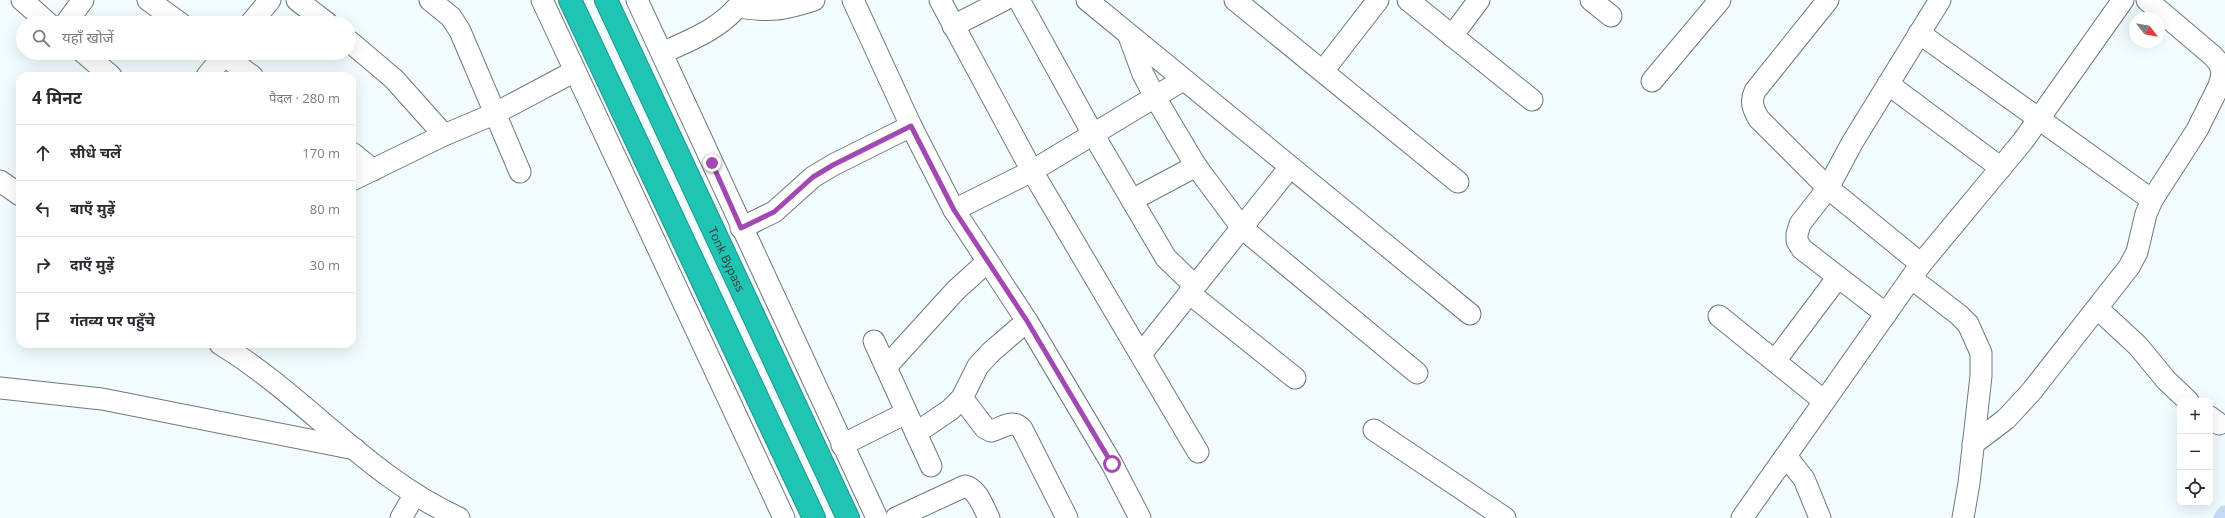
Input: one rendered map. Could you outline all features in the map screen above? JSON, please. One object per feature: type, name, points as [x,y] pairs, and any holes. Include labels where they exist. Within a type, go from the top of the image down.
[{"type":"highway","points":[[570,0],[814,518]]},
{"type":"highway","name":"Tonk Bypass","points":[[606,0],[848,518]]},
{"type":"street","points":[[22,0],[40,16]]},
{"type":"street","points":[[71,16],[83,0]]},
{"type":"street","points":[[148,0],[170,16]]},
{"type":"street","points":[[257,16],[270,0]]},
{"type":"street","points":[[297,0],[318,16]]},
{"type":"street","points":[[430,0],[451,17],[460,31],[494,114],[520,172]]},
{"type":"street","points":[[542,0],[784,518]]},
{"type":"street","points":[[638,0],[741,228],[877,518]]},
{"type":"street","points":[[662,53],[722,23],[740,4],[768,11],[790,8],[814,0]]},
{"type":"street","points":[[853,0],[911,126],[954,210],[1027,321],[1112,464],[1136,517]]},
{"type":"street","points":[[940,0],[1032,171],[1198,452]]},
{"type":"street","points":[[953,26],[1004,0]]},
{"type":"street","points":[[1019,0],[1093,134],[1166,258],[1192,289],[1294,378]]},
{"type":"street","points":[[1087,0],[1129,36],[1470,314]]},
{"type":"street","points":[[1236,0],[1458,182]]},
{"type":"street","points":[[1323,71],[1378,0]]},
{"type":"street","points":[[1408,0],[1532,100]]},
{"type":"street","points":[[1452,36],[1479,0]]},
{"type":"street","points":[[1591,0],[1611,16]]},
{"type":"street","points":[[1652,81],[1720,0]]},
{"type":"street","points":[[1828,0],[1755,91],[1751,100],[1753,109],[1759,119],[1828,188],[1916,271],[1968,324],[1975,336],[1981,353],[1981,376],[1963,518]]},
{"type":"street","points":[[1886,314],[1802,249],[1797,241],[1796,234],[1800,224],[1828,188],[1888,84],[1940,0]]},
{"type":"street","points":[[1742,518],[1916,271],[2001,168],[2039,119],[2123,0]]},
{"type":"street","points":[[1973,444],[1992,432],[2016,408],[2098,309],[2129,268],[2137,252],[2146,214],[2152,200],[2201,124],[2219,86],[2222,74],[2222,63],[2147,0]]},
{"type":"street","points":[[1920,33],[2152,200]]},
{"type":"street","points":[[1129,36],[1143,74],[1155,97],[1196,166],[1242,228],[1417,372]]},
{"type":"street","points":[[356,47],[394,79],[444,135]]},
{"type":"street","points":[[92,60],[106,72]]},
{"type":"street","points":[[210,72],[219,60]]},
{"type":"street","points":[[232,60],[247,72]]},
{"type":"street","points":[[356,178],[444,135],[494,114],[575,71]]},
{"type":"street","points":[[954,210],[1032,171],[1184,80]]},
{"type":"street","points":[[1888,84],[2001,168]]},
{"type":"street","points":[[741,228],[774,212],[813,177],[833,165],[911,126]]},
{"type":"street","points":[[356,156],[373,170]]},
{"type":"street","points":[[1132,200],[1196,166]]},
{"type":"street","points":[[1140,354],[1290,167]]},
{"type":"street","points":[[0,181],[16,191]]},
{"type":"street","points":[[886,367],[956,290],[987,262]]},
{"type":"street","points":[[1775,361],[1838,277]]},
{"type":"street","points":[[2098,309],[2138,346],[2166,380],[2185,398]]},
{"type":"street","points":[[1719,316],[1824,401]]},
{"type":"street","points":[[916,433],[950,410],[962,398],[978,366],[991,352],[1027,321]]},
{"type":"street","points":[[874,341],[931,466]]},
{"type":"street","points":[[226,348],[252,366],[355,449],[416,494],[459,518]]},
{"type":"street","points":[[0,388],[102,399],[355,449]]},
{"type":"street","points":[[962,398],[984,428],[991,431],[1012,422],[1018,424],[1022,429],[1067,518]]},
{"type":"street","points":[[842,445],[906,413]]},
{"type":"street","points":[[1374,430],[1500,516]]},
{"type":"street","points":[[1786,456],[1804,479],[1820,518]]},
{"type":"street","points":[[896,518],[965,486],[971,487],[975,492],[989,518]]},
{"type":"street","points":[[401,518],[416,494]]},
{"type":"waterway","points":[[2222,518],[2225,514]]},
{"type":"route","points":[[712,163],[741,228],[774,212],[813,177],[833,165],[911,126],[954,210],[1027,321],[1112,464]]}]
